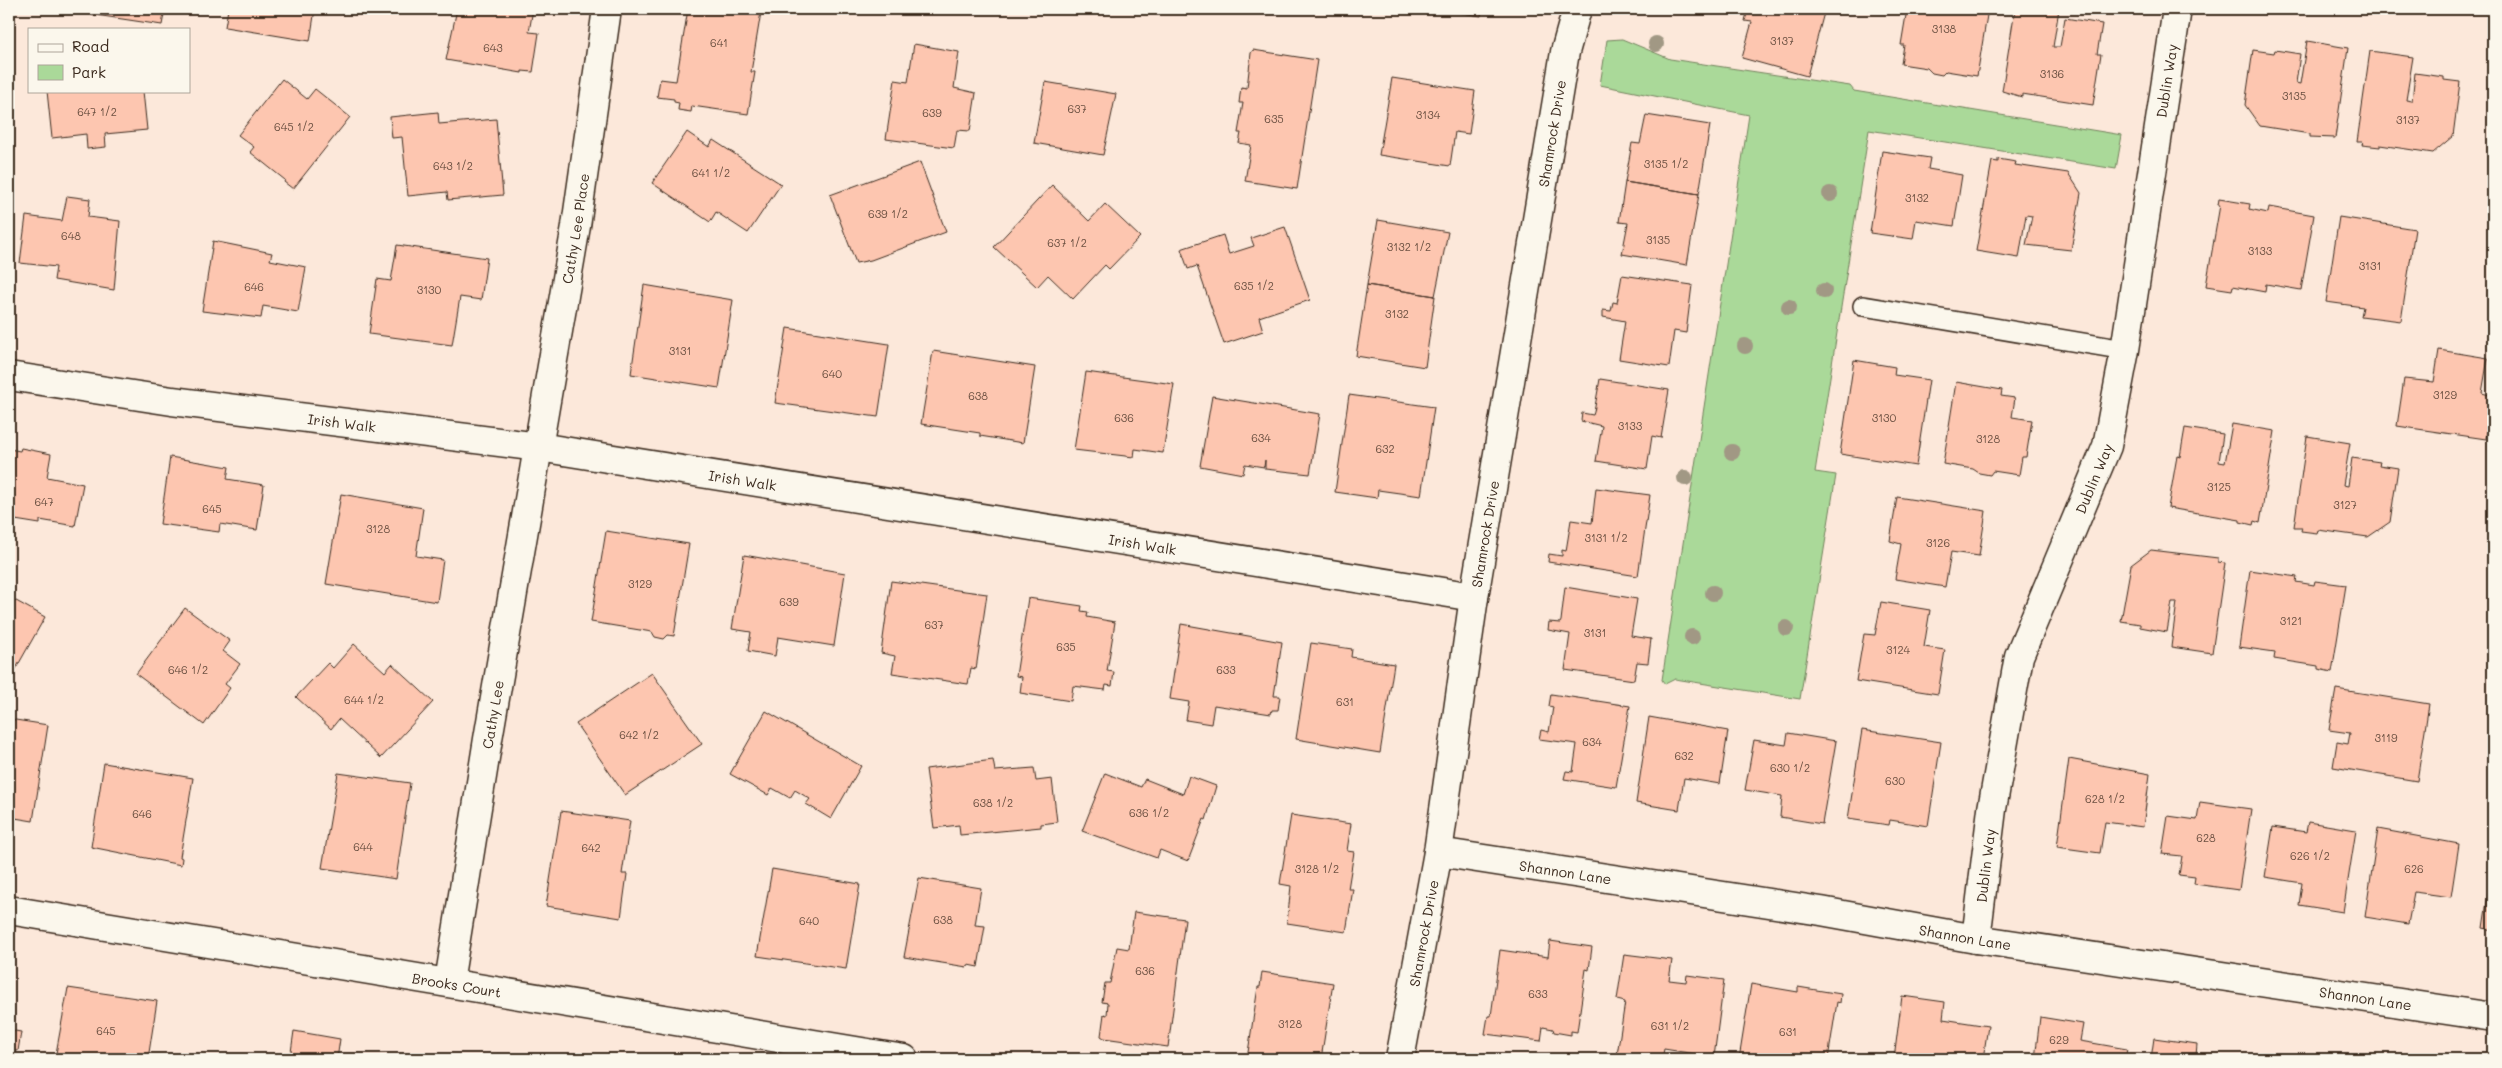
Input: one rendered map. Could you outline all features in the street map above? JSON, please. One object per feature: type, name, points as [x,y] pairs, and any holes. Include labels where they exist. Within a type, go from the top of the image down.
[{"type":"street","name":"Cathy Lee Place","points":[[539,447],[576,226],[607,9]]},
{"type":"street","name":"Shamrock Drive","points":[[1400,1059],[1438,852],[1474,597],[1566,52],[1578,9]]},
{"type":"street","name":"Dublin Way","points":[[1976,939],[1992,809],[2019,656],[2107,446],[2125,350],[2178,9]]},
{"type":"street","name":"Irish Walk","points":[[9,376],[172,401],[539,447],[1474,597]]},
{"type":"street","name":"Cathy Lee","points":[[449,982],[488,738],[539,447]]},
{"type":"street","name":"Shannon Lane","points":[[1438,852],[1820,911],[1976,939],[2493,1018]]},
{"type":"street","name":"Brooks Court","points":[[9,910],[904,1059]]},
{"type":"lane","points":[[1863,306],[2125,350]]},
{"type":"green space","points":[[1622,39],[1670,59],[1850,86],[1854,91],[2122,135],[2116,169],[1869,130],[1815,472],[1836,475],[1800,699],[1675,679],[1665,684],[1662,680],[1749,115],[1600,85],[1607,40]]},
{"type":"building","points":[[90,9],[165,9],[162,25],[89,14]]},
{"type":"building","points":[[228,9],[315,9],[310,41],[225,27]]},
{"type":"building","points":[[457,9],[533,9],[529,32],[539,33],[533,72],[522,71],[522,73],[446,60]]},
{"type":"building","points":[[688,9],[742,9],[761,12],[751,72],[755,72],[748,114],[692,106],[691,112],[678,110],[679,103],[674,102],[674,99],[657,97],[660,79],[676,81]]},
{"type":"building","points":[[1435,9],[1482,9],[1481,16]]},
{"type":"building","points":[[1748,9],[1825,9],[1807,76],[1742,58],[1752,22],[1745,21]]},
{"type":"building","points":[[1907,9],[1927,11],[1927,9],[1988,9],[1977,76],[1946,71],[1942,75],[1932,73],[1927,68],[1901,64],[1904,45],[1901,45]]},
{"type":"building","points":[[2015,9],[2059,9],[2053,47],[2060,47],[2065,18],[2102,24],[2097,54],[2101,54],[2093,105],[2022,94],[2022,97],[2002,91]]},
{"type":"building","points":[[2307,41],[2348,48],[2335,138],[2310,137],[2310,134],[2260,126],[2245,105],[2253,50],[2274,53],[2275,50],[2300,54],[2296,83],[2300,84]]},
{"type":"building","points":[[914,44],[959,52],[954,88],[976,93],[970,131],[957,130],[954,148],[886,139],[895,80],[908,82]]},
{"type":"building","points":[[1253,50],[1317,60],[1297,189],[1245,181],[1251,145],[1239,143],[1241,133],[1238,133],[1243,103],[1239,103],[1241,87],[1247,88],[1251,53]]},
{"type":"building","points":[[2370,51],[2413,57],[2406,100],[2412,101],[2415,73],[2444,77],[2444,80],[2460,82],[2453,136],[2433,153],[2380,145],[2380,147],[2362,145],[2363,142],[2357,142]]},
{"type":"building","points":[[1392,78],[1475,91],[1469,134],[1455,132],[1450,166],[1379,155]]},
{"type":"building","points":[[282,79],[307,99],[315,89],[350,117],[293,189],[284,182],[285,180],[250,152],[254,147],[238,135]]},
{"type":"building","points":[[1045,82],[1116,94],[1103,155],[1034,143]]},
{"type":"building","points":[[47,92],[143,92],[147,130],[105,134],[106,147],[87,149],[86,134],[52,138]]},
{"type":"building","points":[[438,112],[439,124],[496,119],[503,195],[448,200],[447,192],[408,196],[402,137],[392,138],[390,117]]},
{"type":"building","points":[[1646,115],[1710,125],[1699,194],[1625,182],[1632,143],[1640,144]]},
{"type":"building","points":[[687,132],[709,147],[713,140],[781,184],[748,233],[716,212],[710,222],[652,183]]},
{"type":"building","points":[[1882,151],[1930,158],[1928,169],[1962,175],[1954,226],[1916,220],[1913,239],[1870,233]]},
{"type":"building","points":[[1998,159],[2016,162],[2015,165],[2068,173],[2081,193],[2071,250],[2026,245],[2032,216],[2026,215],[2019,258],[1976,251],[1992,161],[1998,162]]},
{"type":"building","points":[[920,162],[946,232],[871,260],[856,263],[830,195]]},
{"type":"building","points":[[1625,182],[1699,194],[1687,265],[1622,254],[1628,223],[1619,222]]},
{"type":"building","points":[[1052,185],[1089,221],[1105,204],[1140,237],[1109,269],[1105,265],[1073,299],[1048,275],[1037,287],[994,247]]},
{"type":"building","points":[[67,196],[90,199],[88,217],[120,221],[114,290],[54,280],[56,267],[20,263],[26,216],[62,221]]},
{"type":"building","points":[[2219,199],[2250,204],[2249,209],[2268,213],[2269,207],[2314,215],[2301,290],[2266,284],[2265,292],[2233,286],[2232,290],[2206,286],[2220,205],[2218,205]]},
{"type":"building","points":[[2339,217],[2415,229],[2401,321],[2361,316],[2363,307],[2326,302]]},
{"type":"building","points":[[1378,220],[1448,232],[1435,296],[1367,285]]},
{"type":"building","points":[[1285,227],[1310,300],[1259,317],[1263,331],[1224,344],[1197,266],[1188,269],[1181,249],[1223,235],[1229,254],[1254,246],[1251,238]]},
{"type":"building","points":[[213,241],[272,253],[270,260],[306,267],[298,312],[263,306],[261,318],[202,311]]},
{"type":"building","points":[[397,245],[487,258],[481,300],[460,297],[452,345],[369,334],[377,279],[391,281]]},
{"type":"building","points":[[1622,275],[1692,285],[1686,333],[1674,331],[1669,367],[1619,359],[1625,321],[1603,317],[1603,310],[1611,311],[1613,302],[1617,303]]},
{"type":"building","points":[[644,285],[733,300],[719,388],[631,374]]},
{"type":"building","points":[[1367,285],[1435,296],[1425,367],[1356,356]]},
{"type":"building","points":[[787,328],[889,344],[878,417],[775,403]]},
{"type":"building","points":[[2439,350],[2488,358],[2482,393],[2493,396],[2486,439],[2397,426],[2404,379],[2434,382]]},
{"type":"building","points":[[933,351],[1035,367],[1023,443],[980,436],[980,433],[921,424]]},
{"type":"building","points":[[1854,360],[1895,367],[1894,375],[1929,380],[1916,466],[1840,454]]},
{"type":"building","points":[[1086,372],[1174,384],[1163,453],[1135,449],[1134,457],[1074,450]]},
{"type":"building","points":[[1600,379],[1669,390],[1661,438],[1652,436],[1647,469],[1596,461],[1602,426],[1581,421],[1582,413],[1593,415]]},
{"type":"building","points":[[1956,382],[2002,390],[2001,396],[2015,398],[2012,417],[2032,420],[2026,457],[2022,457],[2019,475],[1993,471],[1990,475],[1979,473],[1973,469],[1943,464]]},
{"type":"building","points":[[1349,395],[1434,407],[1421,496],[1378,490],[1377,498],[1335,492]]},
{"type":"building","points":[[1212,396],[1320,414],[1310,474],[1265,469],[1265,460],[1264,467],[1245,464],[1243,474],[1200,466]]},
{"type":"building","points":[[2232,424],[2275,431],[2260,523],[2254,521],[2253,525],[2240,522],[2240,520],[2168,508],[2177,456],[2180,457],[2185,428],[2223,434],[2219,462],[2225,463]]},
{"type":"building","points":[[2307,436],[2350,443],[2343,485],[2348,486],[2352,458],[2380,462],[2379,465],[2398,468],[2390,522],[2368,537],[2318,530],[2317,533],[2301,531],[2302,527],[2294,527]]},
{"type":"building","points":[[21,448],[51,454],[47,477],[83,484],[75,526],[40,520],[40,524],[9,519],[9,449],[20,451]]},
{"type":"building","points":[[170,457],[229,467],[227,479],[264,485],[257,530],[220,524],[219,532],[160,524]]},
{"type":"building","points":[[1596,488],[1650,495],[1638,576],[1548,562],[1549,554],[1562,556],[1562,550],[1566,551],[1571,520],[1592,523]]},
{"type":"building","points":[[341,494],[423,508],[416,556],[443,560],[437,602],[326,584]]},
{"type":"building","points":[[1897,497],[1986,511],[1979,556],[1951,552],[1945,587],[1895,579],[1901,544],[1890,541]]},
{"type":"building","points":[[606,531],[689,544],[674,636],[668,635],[664,639],[655,637],[652,632],[591,622]]},
{"type":"building","points":[[2151,550],[2218,558],[2218,562],[2225,563],[2212,653],[2171,647],[2177,602],[2172,602],[2167,632],[2140,627],[2140,624],[2121,621],[2131,565]]},
{"type":"building","points":[[744,555],[845,573],[834,646],[778,637],[775,656],[748,651],[751,632],[732,629]]},
{"type":"building","points":[[2250,570],[2297,577],[2296,582],[2314,585],[2315,581],[2346,585],[2332,672],[2318,669],[2318,666],[2274,659],[2275,652],[2239,647]]},
{"type":"building","points":[[891,581],[987,594],[976,669],[971,668],[968,684],[892,673],[895,656],[881,653]]},
{"type":"building","points":[[1565,587],[1637,599],[1631,636],[1651,639],[1648,663],[1637,662],[1634,680],[1565,670],[1570,634],[1548,630],[1549,622],[1560,623],[1561,621]]},
{"type":"building","points":[[9,597],[45,617],[9,681]]},
{"type":"building","points":[[1028,598],[1082,606],[1081,611],[1088,612],[1087,617],[1115,622],[1107,671],[1114,672],[1112,686],[1106,685],[1105,690],[1073,686],[1071,701],[1020,693],[1022,677],[1016,676]]},
{"type":"building","points":[[1881,602],[1930,610],[1924,647],[1945,650],[1938,694],[1856,681],[1864,634],[1875,635]]},
{"type":"building","points":[[185,608],[230,641],[223,651],[240,664],[225,684],[230,688],[204,725],[136,674]]},
{"type":"building","points":[[1181,624],[1282,642],[1274,696],[1280,696],[1278,710],[1272,710],[1271,714],[1214,705],[1211,724],[1186,720],[1189,702],[1170,699]]},
{"type":"building","points":[[1311,643],[1352,649],[1351,657],[1394,664],[1380,753],[1296,739]]},
{"type":"building","points":[[354,644],[385,672],[392,664],[433,702],[381,758],[339,719],[331,729],[296,697],[328,663],[333,668]]},
{"type":"building","points":[[652,673],[702,744],[625,795],[576,724]]},
{"type":"building","points":[[2336,689],[2429,704],[2417,781],[2333,767],[2337,742],[2348,744],[2350,733],[2329,730]]},
{"type":"building","points":[[1551,694],[1630,706],[1616,787],[1564,779],[1566,771],[1573,772],[1577,744],[1539,739],[1541,730],[1549,732],[1553,707],[1549,706]]},
{"type":"building","points":[[766,711],[861,766],[831,819],[806,804],[810,799],[795,790],[790,798],[772,788],[768,795],[730,774]]},
{"type":"building","points":[[1649,717],[1728,731],[1720,784],[1684,778],[1679,810],[1636,803]]},
{"type":"building","points":[[9,719],[48,725],[33,821],[9,817]]},
{"type":"building","points":[[1862,730],[1941,742],[1928,826],[1890,820],[1889,825],[1848,819]]},
{"type":"building","points":[[1788,733],[1836,741],[1822,824],[1780,817],[1782,796],[1745,790],[1754,740],[1786,745]]},
{"type":"building","points":[[2069,759],[2150,774],[2143,827],[2105,822],[2100,853],[2057,847]]},
{"type":"building","points":[[993,760],[995,771],[1034,768],[1036,781],[1052,779],[1057,822],[1041,824],[1041,827],[960,835],[959,825],[934,828],[926,769]]},
{"type":"building","points":[[104,763],[193,778],[180,857],[182,858],[181,865],[91,847]]},
{"type":"building","points":[[338,773],[410,783],[396,879],[322,868]]},
{"type":"building","points":[[1105,773],[1141,787],[1145,779],[1183,794],[1189,776],[1216,786],[1206,820],[1204,819],[1188,861],[1160,850],[1157,858],[1082,831]]},
{"type":"building","points":[[2200,802],[2251,809],[2239,890],[2194,884],[2195,877],[2179,875],[2182,856],[2162,854],[2168,816],[2197,820]]},
{"type":"building","points":[[561,811],[630,821],[622,874],[627,874],[621,918],[546,906]]},
{"type":"building","points":[[1291,815],[1351,824],[1347,851],[1354,852],[1348,889],[1353,889],[1346,932],[1287,923],[1291,886],[1280,884]]},
{"type":"building","points":[[2308,822],[2356,830],[2343,912],[2299,905],[2302,883],[2265,877],[2273,827],[2306,832]]},
{"type":"building","points":[[2378,829],[2459,844],[2451,897],[2414,892],[2408,924],[2365,917]]},
{"type":"building","points":[[2493,862],[2493,930],[2483,928]]},
{"type":"building","points":[[772,869],[860,884],[846,969],[757,956]]},
{"type":"building","points":[[919,878],[981,888],[975,925],[985,926],[978,967],[904,957]]},
{"type":"building","points":[[1134,912],[1185,919],[1168,1047],[1101,1036],[1104,1014],[1107,1015],[1108,1003],[1102,1002],[1105,983],[1110,983],[1117,947],[1129,949]]},
{"type":"building","points":[[1550,941],[1592,947],[1589,970],[1586,969],[1577,1032],[1571,1031],[1571,1035],[1554,1032],[1553,1029],[1543,1027],[1541,1041],[1485,1034],[1488,1016],[1491,1016],[1500,950],[1548,957]]},
{"type":"building","points":[[1624,954],[1672,960],[1669,980],[1686,982],[1687,975],[1724,980],[1714,1057],[1664,1049],[1662,1059],[1617,1055],[1625,1002],[1617,1000]]},
{"type":"building","points":[[1262,972],[1333,983],[1321,1059],[1247,1059]]},
{"type":"building","points":[[1751,984],[1798,992],[1798,987],[1841,994],[1840,1003],[1837,1002],[1828,1059],[1739,1059]]},
{"type":"building","points":[[68,988],[157,1001],[148,1059],[55,1059]]},
{"type":"building","points":[[1902,996],[1945,1002],[1943,1019],[1988,1026],[1983,1059],[1894,1059]]},
{"type":"building","points":[[2040,1017],[2083,1024],[2080,1041],[2127,1049],[2125,1059],[2035,1059]]},
{"type":"building","points":[[9,1030],[21,1032],[18,1051],[9,1050]]},
{"type":"building","points":[[294,1031],[340,1039],[337,1059],[290,1059]]},
{"type":"building","points":[[2154,1038],[2197,1044],[2196,1056],[2216,1059],[2151,1059]]},
{"type":"building","points":[[497,1054],[528,1059],[496,1059]]}]
